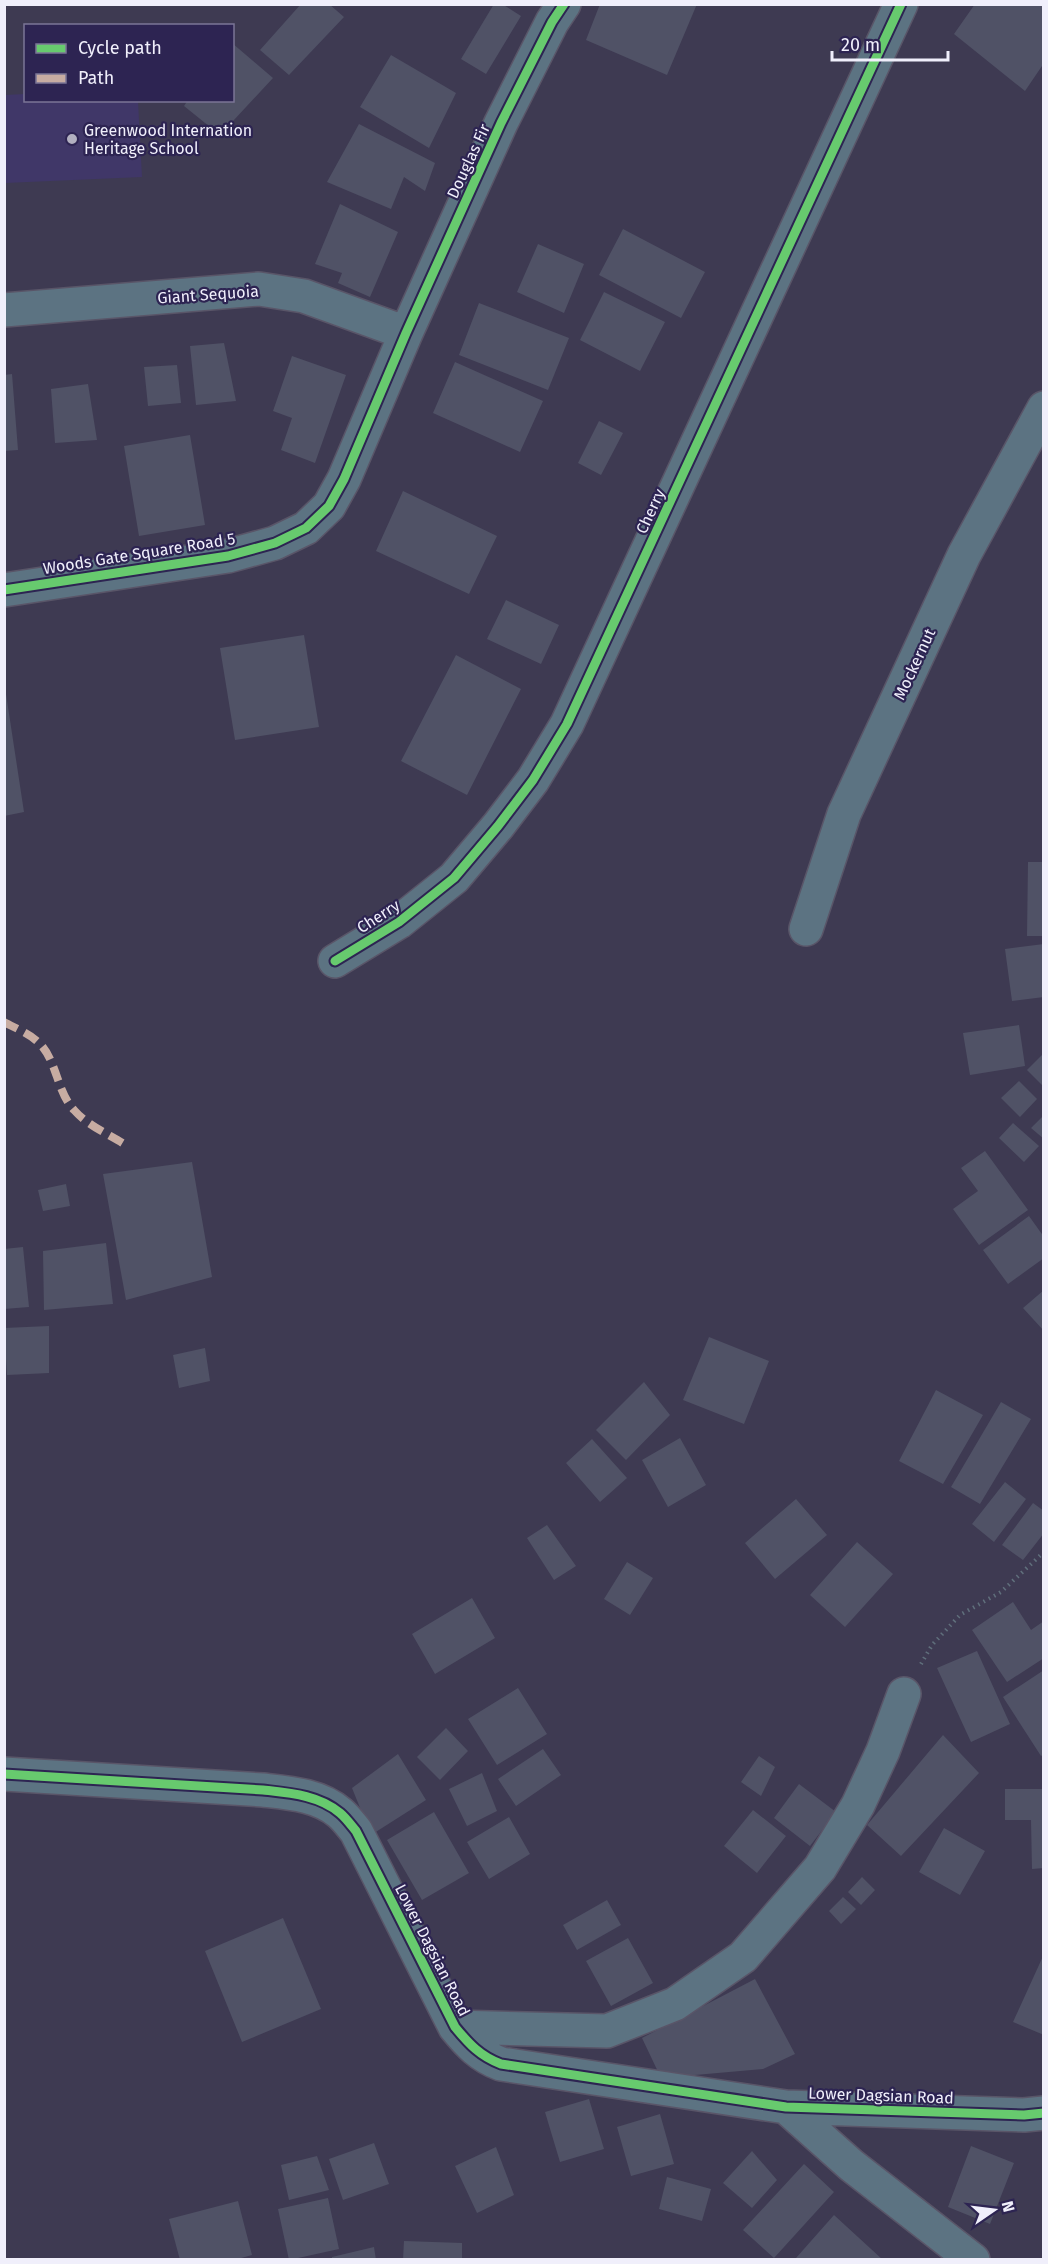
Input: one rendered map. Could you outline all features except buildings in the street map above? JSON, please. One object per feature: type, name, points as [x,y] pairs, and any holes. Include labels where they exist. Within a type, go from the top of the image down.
[{"type":"street","name":"Douglas Fir","points":[[406,333],[501,123],[552,22],[564,4]]},
{"type":"street","name":"Cherry","points":[[335,961],[399,922],[454,878],[533,780],[567,724],[901,4]]},
{"type":"street","name":"Giant Sequoia","points":[[4,310],[259,289],[304,296],[406,333]]},
{"type":"street","name":"Woods Gate Square Road 5","points":[[4,590],[228,556],[275,543],[306,528],[329,506],[344,479],[406,333]]},
{"type":"street","name":"Mockernut","points":[[806,929],[844,814],[964,555],[1044,408]]},
{"type":"street","points":[[454,2027],[607,2031],[675,2004],[743,1957],[820,1868],[858,1805],[883,1751],[904,1694]]},
{"type":"street","name":"Lower Dagsian Road","points":[[4,1774],[295,1793],[318,1800],[341,1813],[356,1831],[454,2027],[473,2049],[484,2057],[501,2064],[786,2107],[1024,2115],[1044,2113]]},
{"type":"street","points":[[786,2107],[851,2165],[973,2259]]},
{"type":"path","points":[[904,1694],[932,1645],[960,1616],[1001,1592],[1044,1552]]},
{"type":"shaded area","name":"Greenwood Internation Heritage School","points":[[24,94],[24,102],[138,102],[142,177],[5,183],[5,95]]},
{"type":"marked path","points":[[4,1022],[30,1036],[44,1048],[53,1065],[63,1094],[74,1110],[91,1125],[124,1144]]},
{"type":"cycle path","points":[[4,590],[228,556],[275,543],[306,528],[329,506],[344,479],[406,333],[501,123],[552,22],[564,4]]},
{"type":"cycle path","points":[[335,961],[399,922],[454,878],[533,780],[567,724],[901,4]]},
{"type":"cycle path","points":[[4,1774],[283,1792],[314,1799],[332,1807],[356,1831],[455,2027],[475,2049],[501,2064],[786,2107],[1024,2115],[1044,2113]]},
{"type":"place","name":"Greenwood Internation Heritage School","points":[[72,139]]}]
